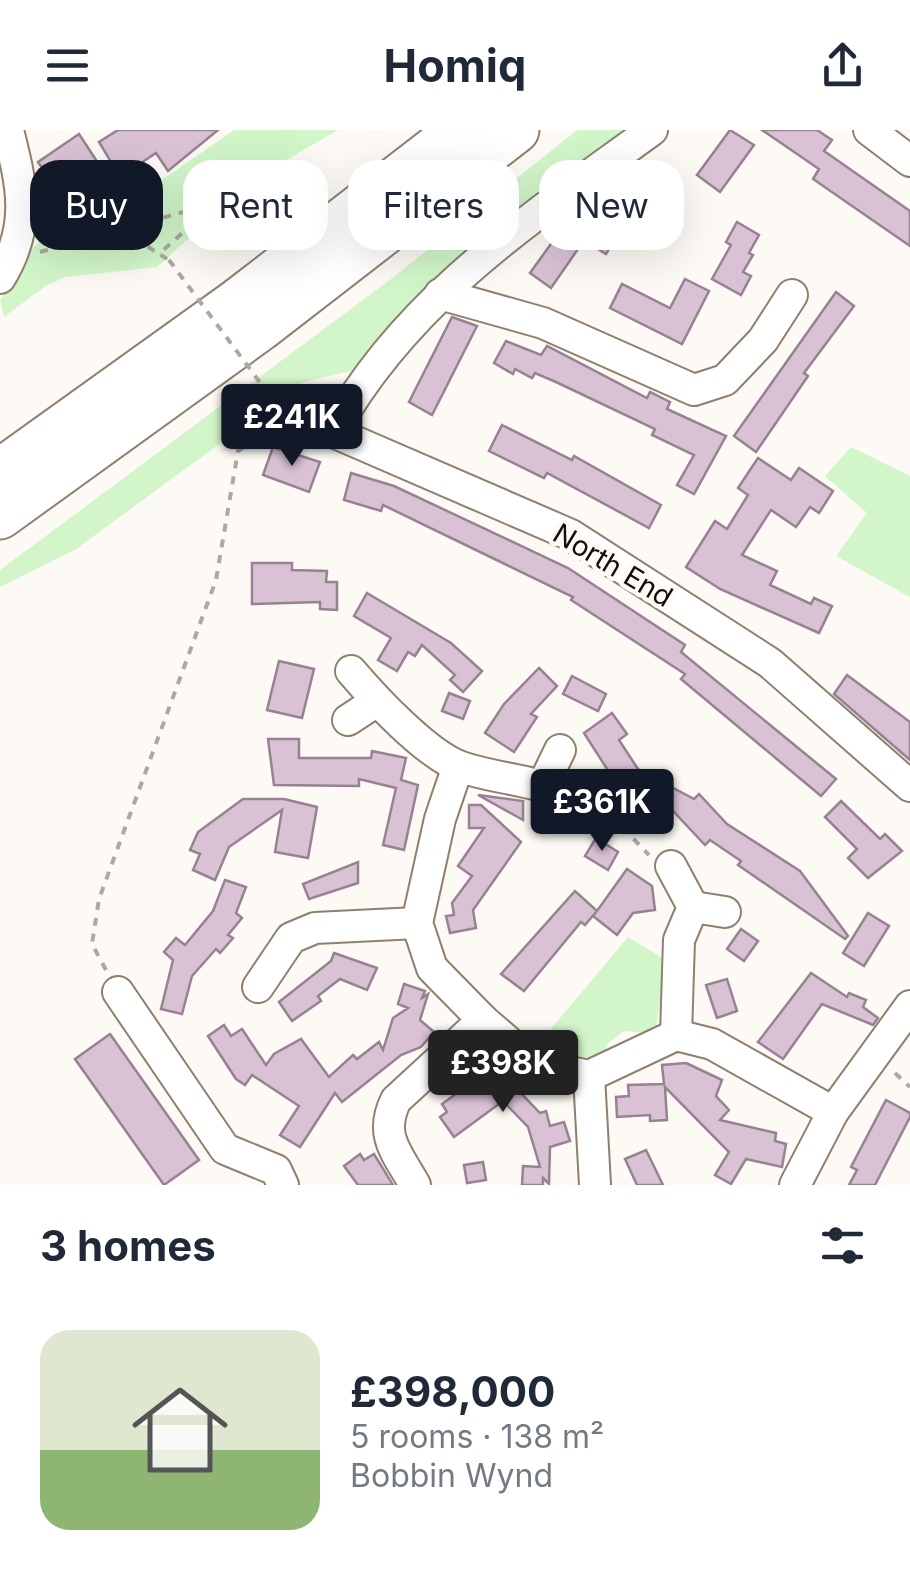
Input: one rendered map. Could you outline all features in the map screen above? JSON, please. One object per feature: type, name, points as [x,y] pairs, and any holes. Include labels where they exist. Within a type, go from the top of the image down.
[{"type":"highway","points":[[0,472],[237,302],[460,130]]},
{"type":"highway","points":[[0,516],[260,328],[516,130]]},
{"type":"street","points":[[5,269],[23,226],[19,173],[8,130]]},
{"type":"street","points":[[334,432],[352,398],[440,294],[492,245],[652,130]]},
{"type":"street","points":[[869,130],[910,160]]},
{"type":"street","points":[[440,294],[543,324],[694,390],[726,380],[763,340],[792,294]]},
{"type":"street","name":"North End","points":[[274,416],[334,432],[571,535],[770,663],[910,786]]},
{"type":"street","points":[[351,671],[376,701],[458,766],[544,783],[572,798]]},
{"type":"street","points":[[348,720],[376,701]]},
{"type":"street","points":[[544,783],[560,750]]},
{"type":"street","points":[[458,766],[440,819],[417,923],[432,968],[483,1020],[534,1064],[589,1076],[676,1035],[712,1044],[833,1112]]},
{"type":"street","points":[[671,866],[694,907]]},
{"type":"street","points":[[694,907],[725,912]]},
{"type":"street","points":[[676,1035],[679,940],[694,907]]},
{"type":"street","points":[[258,987],[290,938],[315,928],[417,923]]},
{"type":"street","points":[[118,992],[225,1149],[276,1170],[283,1185]]},
{"type":"street","points":[[795,1185],[833,1112],[910,1006]]},
{"type":"street","points":[[415,1185],[386,1133],[388,1116],[396,1100],[483,1020]]},
{"type":"street","points":[[589,1076],[596,1185]]},
{"type":"path","points":[[159,254],[199,218],[205,206],[163,217]]},
{"type":"path","points":[[5,269],[60,250]]},
{"type":"path","points":[[153,250],[169,260],[274,416]]},
{"type":"path","points":[[118,992],[92,944],[99,899],[216,580],[238,451],[305,392],[329,390],[352,398]]},
{"type":"path","points":[[572,798],[619,824],[642,852],[671,866]]},
{"type":"green space","points":[[234,130],[338,130],[286,160],[191,160]]},
{"type":"green space","points":[[577,130],[640,130],[599,160],[540,160]]},
{"type":"green space","points":[[539,160],[539,204],[519,219],[519,177]]},
{"type":"green space","points":[[183,165],[183,244],[157,267],[66,277],[47,285],[4,317],[0,300],[32,250],[163,250],[163,179]]},
{"type":"green space","points":[[427,250],[476,250],[445,273],[351,371],[304,382],[76,549],[0,587],[0,570]]},
{"type":"green space","points":[[851,447],[910,476],[910,597],[836,556],[867,513],[825,476]]},
{"type":"green space","points":[[628,937],[666,960],[656,1028],[647,1033],[624,1031],[608,1043],[603,1060],[597,1062],[551,1057],[540,1042]]},
{"type":"building","points":[[118,130],[218,130],[168,171],[156,153],[146,160],[110,160],[99,142]]},
{"type":"building","points":[[730,130],[754,145],[720,192],[697,175]]},
{"type":"building","points":[[762,130],[817,130],[832,140],[824,151],[910,211],[910,246],[813,179],[819,169]]},
{"type":"building","points":[[79,134],[96,160],[41,160]]},
{"type":"building","points":[[737,222],[759,235],[743,272],[751,276],[741,295],[712,279],[731,245],[726,242]]},
{"type":"building","points":[[547,250],[577,250],[551,288],[530,273]]},
{"type":"building","points":[[685,279],[709,291],[682,344],[610,308],[622,284],[670,308]]},
{"type":"building","points":[[836,292],[854,306],[804,373],[808,376],[756,452],[734,436]]},
{"type":"building","points":[[452,317],[477,326],[432,415],[409,402]]},
{"type":"building","points":[[506,341],[541,355],[547,346],[647,398],[650,392],[670,402],[667,409],[726,436],[694,494],[677,485],[694,455],[652,435],[655,429],[556,382],[535,373],[532,378],[515,369],[513,374],[494,363]]},
{"type":"building","points":[[502,425],[572,460],[574,456],[661,505],[649,528],[547,473],[544,478],[489,451]]},
{"type":"building","points":[[273,447],[320,462],[309,492],[263,475]]},
{"type":"building","points":[[758,458],[791,480],[799,468],[833,491],[819,513],[810,507],[796,527],[771,510],[742,555],[777,571],[770,585],[811,604],[814,598],[832,606],[819,633],[720,589],[686,567],[715,521],[727,529],[748,495],[738,488]]},
{"type":"building","points":[[351,473],[394,486],[568,568],[685,645],[681,652],[836,779],[821,796],[681,679],[685,674],[571,600],[573,597],[383,505],[381,511],[344,500]]},
{"type":"building","points":[[252,563],[292,563],[292,570],[327,571],[326,582],[337,582],[337,610],[320,609],[320,602],[252,604]]},
{"type":"building","points":[[367,593],[451,643],[482,671],[463,692],[450,680],[455,675],[422,645],[415,656],[408,652],[397,671],[378,660],[391,638],[354,616]]},
{"type":"building","points":[[279,661],[314,669],[302,718],[267,710]]},
{"type":"building","points":[[539,668],[557,686],[531,714],[537,717],[514,752],[485,733],[504,704]]},
{"type":"building","points":[[847,675],[910,722],[910,760],[834,694]]},
{"type":"building","points":[[572,676],[606,694],[598,711],[563,694]]},
{"type":"building","points":[[449,693],[470,701],[463,719],[442,711]]},
{"type":"building","points":[[612,713],[627,734],[619,740],[638,769],[694,799],[699,794],[727,824],[800,871],[848,936],[845,939],[738,865],[741,861],[710,840],[705,845],[657,794],[651,805],[627,819],[616,804],[625,797],[584,733]]},
{"type":"building","points":[[268,739],[299,739],[299,758],[371,758],[372,751],[406,758],[401,780],[418,785],[404,850],[383,845],[396,788],[359,779],[359,786],[274,785]]},
{"type":"building","points":[[478,795],[523,801],[523,820]]},
{"type":"building","points":[[243,799],[284,799],[317,807],[308,858],[275,852],[282,810],[229,847],[215,880],[193,870],[200,854],[190,850],[198,832]]},
{"type":"building","points":[[841,801],[880,839],[885,834],[902,851],[868,878],[848,858],[857,849],[825,817]]},
{"type":"building","points":[[469,805],[481,805],[521,842],[473,910],[476,928],[450,933],[446,916],[454,915],[452,903],[472,876],[458,866],[484,828],[469,828]]},
{"type":"building","points":[[596,838],[618,852],[608,870],[585,856]]},
{"type":"building","points":[[358,862],[358,883],[309,899],[303,884]]},
{"type":"building","points":[[627,869],[652,886],[655,910],[633,913],[617,935],[593,916],[596,912],[585,925],[581,922],[524,991],[501,974],[575,891],[597,911]]},
{"type":"building","points":[[225,880],[246,887],[236,913],[242,918],[228,935],[233,938],[220,953],[216,949],[192,976],[182,1014],[161,1009],[173,960],[164,952],[176,938],[185,945],[213,911]]},
{"type":"building","points":[[868,913],[889,926],[864,966],[843,953]]},
{"type":"building","points":[[741,929],[758,941],[744,961],[727,949]]},
{"type":"building","points":[[334,953],[377,968],[367,990],[340,979],[318,996],[321,1001],[292,1021],[279,1002],[331,961]]},
{"type":"building","points":[[811,973],[847,997],[849,993],[866,1000],[863,1007],[878,1018],[873,1025],[822,1004],[783,1059],[758,1042]]},
{"type":"building","points":[[727,979],[737,1011],[717,1018],[706,985]]},
{"type":"building","points":[[404,984],[425,991],[422,998],[428,994],[420,1020],[434,1032],[421,1047],[401,1055],[342,1102],[335,1093],[300,1147],[280,1135],[299,1106],[252,1075],[245,1085],[236,1079],[208,1036],[224,1025],[231,1036],[242,1029],[266,1065],[274,1054],[301,1039],[329,1077],[353,1055],[357,1059],[379,1042],[383,1050],[393,1018],[408,1008],[398,1004]]},
{"type":"building","points":[[110,1034],[199,1160],[164,1185],[75,1059]]},
{"type":"building","points":[[495,1058],[504,1099],[516,1088],[540,1113],[546,1111],[550,1126],[564,1122],[570,1141],[550,1147],[549,1184],[543,1178],[543,1185],[522,1185],[523,1166],[540,1167],[528,1127],[503,1101],[454,1137],[440,1117],[447,1112],[442,1104],[464,1088],[460,1067]]},
{"type":"building","points":[[686,1063],[722,1080],[716,1096],[729,1110],[720,1120],[776,1133],[775,1141],[786,1144],[782,1167],[746,1159],[731,1184],[715,1175],[729,1152],[665,1087],[667,1120],[650,1121],[650,1115],[617,1117],[616,1097],[629,1096],[628,1085],[664,1084],[662,1065]]},
{"type":"building","points":[[886,1100],[910,1113],[910,1117],[875,1185],[849,1185],[857,1170],[851,1167]]},
{"type":"building","points":[[646,1150],[663,1185],[637,1185],[625,1159]]},
{"type":"building","points":[[360,1154],[364,1160],[374,1154],[393,1185],[358,1185],[344,1166]]},
{"type":"building","points":[[483,1162],[486,1180],[467,1183],[464,1165]]}]
